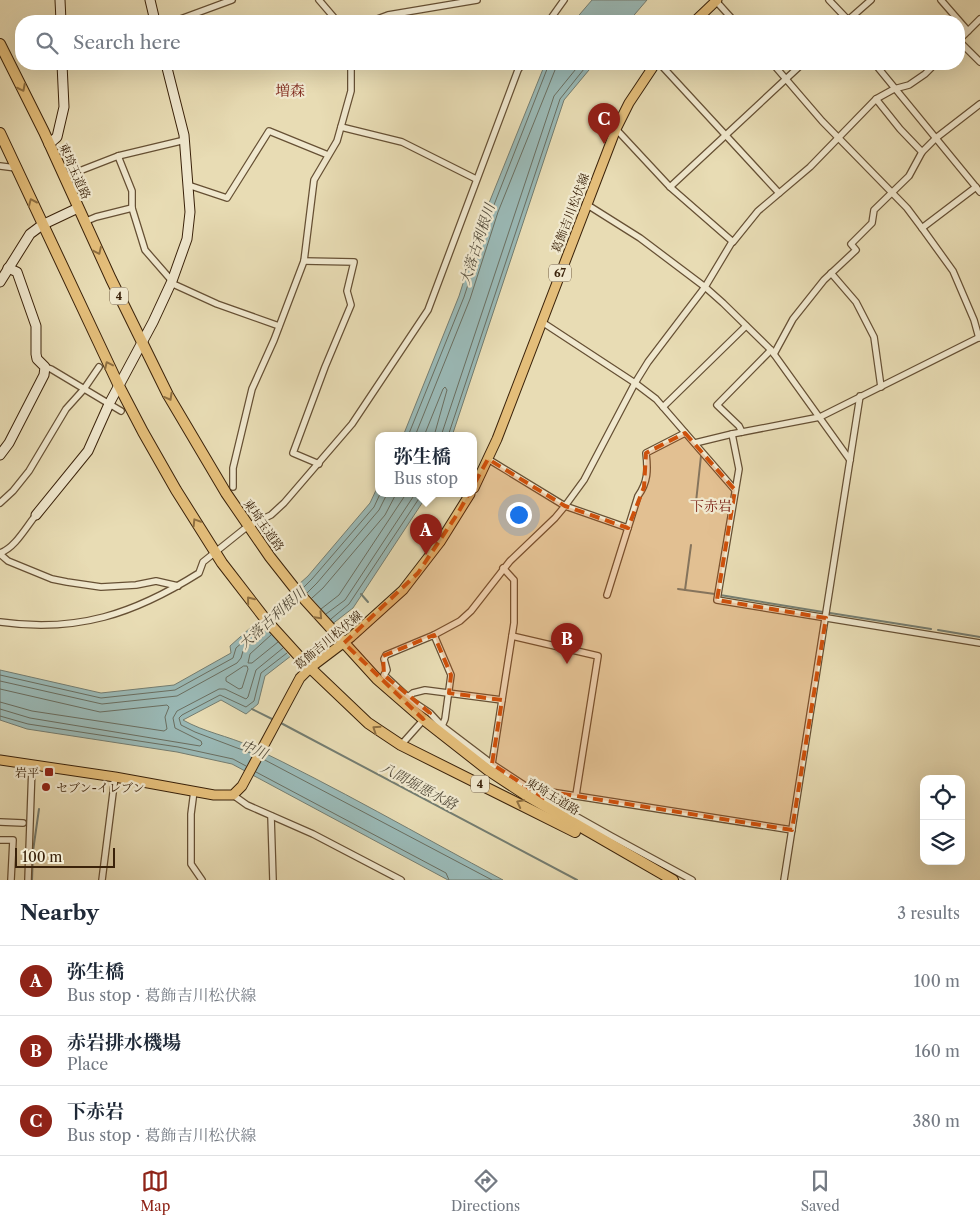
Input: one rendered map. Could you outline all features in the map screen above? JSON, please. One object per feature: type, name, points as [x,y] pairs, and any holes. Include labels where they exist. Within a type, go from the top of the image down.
[{"type":"highway","name":"東埼玉道路","points":[[0,44],[142,343],[177,411],[226,493],[296,590],[377,678],[427,716],[488,770],[529,797],[673,880]]},
{"type":"highway","name":"東埼玉道路","points":[[0,133],[119,386],[176,490],[222,564],[282,640],[368,723],[400,745],[673,880]]},
{"type":"main road","points":[[702,15],[717,1]]},
{"type":"main road","name":"葛飾吉川松伏線","points":[[477,482],[488,459],[542,322],[616,129],[629,102],[651,70]]},
{"type":"main road","name":"葛飾吉川松伏線","points":[[234,795],[242,786],[307,666],[387,606],[418,573],[468,497]]},
{"type":"main road","points":[[0,760],[225,796],[234,795]]},
{"type":"street","points":[[60,0],[61,15]]},
{"type":"street","points":[[150,0],[154,15]]},
{"type":"street","points":[[191,15],[232,0]]},
{"type":"street","points":[[320,0],[332,15]]},
{"type":"street","points":[[388,15],[477,0]]},
{"type":"street","points":[[553,15],[564,0]]},
{"type":"street","points":[[829,0],[843,15]]},
{"type":"street","points":[[855,15],[871,0]]},
{"type":"street","points":[[941,0],[954,15]]},
{"type":"street","points":[[717,1],[729,15]]},
{"type":"street","points":[[965,34],[980,19]]},
{"type":"street","points":[[965,28],[968,31]]},
{"type":"street","points":[[965,47],[980,62]]},
{"type":"street","points":[[49,144],[57,137],[64,107],[62,70]]},
{"type":"street","points":[[168,70],[185,140],[190,212],[187,239],[171,282],[142,343],[109,404],[88,451],[15,542],[5,552],[0,554],[8,561],[67,582],[108,587],[156,581],[178,586]]},
{"type":"street","points":[[233,487],[233,468],[252,389],[280,326],[304,261],[314,180],[337,141],[351,90],[352,70]]},
{"type":"street","points":[[0,622],[47,625],[77,622],[112,616],[158,597],[199,573],[203,562],[248,526],[271,515],[284,503],[352,424],[428,310],[518,70]]},
{"type":"street","points":[[666,70],[779,193]]},
{"type":"street","points":[[695,444],[732,434],[820,417],[979,338],[974,320],[953,271],[922,228],[907,208],[839,138],[779,70]]},
{"type":"street","points":[[670,186],[796,70]]},
{"type":"street","points":[[880,70],[978,189],[922,228]]},
{"type":"street","points":[[692,880],[547,800],[492,764],[427,716],[384,675],[387,670],[384,658],[386,655],[434,635],[460,621],[472,611],[503,568],[565,506],[588,472],[635,383],[653,355],[705,286],[732,242],[758,211],[839,138],[876,99],[894,89],[909,85],[929,70]]},
{"type":"street","points":[[876,99],[900,129],[922,152]]},
{"type":"street","points":[[742,432],[739,426],[717,405],[772,352],[793,319],[831,273],[856,250],[851,244],[872,223],[874,210],[909,176],[922,152],[936,138],[980,104]]},
{"type":"street","points":[[341,127],[402,142],[476,179]]},
{"type":"street","points":[[616,129],[670,186],[732,242]]},
{"type":"street","points":[[188,185],[227,198],[269,131],[328,155]]},
{"type":"street","points":[[64,177],[118,156],[185,140]]},
{"type":"street","points":[[118,156],[132,191],[132,208],[145,250],[171,282],[217,304],[280,326]]},
{"type":"street","points":[[0,166],[16,168]]},
{"type":"street","points":[[586,204],[640,238],[705,286],[772,352],[850,460]]},
{"type":"street","points":[[0,282],[30,234],[42,225],[78,208]]},
{"type":"street","points":[[84,222],[132,208]]},
{"type":"street","points":[[304,261],[354,262],[347,292],[351,306],[325,367],[293,454],[319,464]]},
{"type":"street","points":[[8,268],[17,272],[36,326],[37,359],[45,367],[122,411]]},
{"type":"street","points":[[831,273],[856,302],[874,337],[881,386]]},
{"type":"street","points":[[542,322],[635,383],[664,407],[735,490]]},
{"type":"street","points":[[664,407],[746,326]]},
{"type":"street","points":[[0,455],[44,376],[45,367]]},
{"type":"street","points":[[0,503],[13,491],[29,471],[66,409],[84,389],[99,367]]},
{"type":"street","points":[[784,880],[860,396]]},
{"type":"street","points":[[607,595],[638,496],[644,487],[648,469],[646,453],[685,433]]},
{"type":"street","points":[[732,434],[738,470],[717,600],[980,643]]},
{"type":"street","points":[[488,459],[565,506],[628,528]]},
{"type":"street","points":[[492,764],[514,623],[514,580],[503,568]]},
{"type":"street","points":[[434,635],[451,675],[445,719],[442,726]]},
{"type":"street","points":[[512,636],[598,656],[576,795]]},
{"type":"street","points":[[408,697],[413,693],[425,690],[502,700]]},
{"type":"street","points":[[400,745],[427,716]]},
{"type":"street","points":[[28,880],[32,766]]},
{"type":"street","points":[[102,880],[115,777]]},
{"type":"street","points":[[194,791],[191,814],[191,864],[202,880]]},
{"type":"street","points":[[547,800],[551,792],[576,795],[792,830]]},
{"type":"street","points":[[234,795],[247,805],[313,834],[401,880]]},
{"type":"street","points":[[271,816],[273,880]]},
{"type":"street","points":[[0,822],[23,823]]},
{"type":"street","points":[[0,840],[13,840],[10,880]]},
{"type":"highlighted area","points":[[685,433],[735,490],[717,600],[826,618],[792,830],[551,792],[547,800],[492,764],[502,700],[449,693],[451,675],[434,635],[383,656],[384,675],[430,713],[423,719],[344,643],[418,573],[458,513],[488,459],[565,506],[628,528],[644,487],[646,453]]},
{"type":"water","points":[[592,0],[647,0],[634,15],[579,15]]},
{"type":"water","name":"大落古利根川","points":[[543,70],[589,70],[564,100],[453,432],[405,432],[459,296],[487,208]]},
{"type":"water","points":[[375,492],[375,497],[426,497],[353,608],[265,676],[258,704],[246,714],[221,700],[183,720],[199,728],[250,746],[282,762],[503,880],[448,880],[232,764],[177,752],[27,729],[0,720],[0,670],[101,693],[174,685],[231,653],[230,646],[308,576],[370,503]]},
{"type":"pier","points":[[298,582],[335,625],[292,659],[258,618]]},
{"type":"waterway","points":[[696,502],[701,456]]},
{"type":"waterway","points":[[685,590],[691,545]]},
{"type":"waterway","points":[[678,589],[715,594]]},
{"type":"waterway","points":[[361,594],[368,602]]},
{"type":"waterway","points":[[720,595],[823,612]]},
{"type":"waterway","points":[[830,613],[931,629]]},
{"type":"waterway","points":[[938,630],[980,637]]},
{"type":"waterway","name":"八間堀悪水路","points":[[252,709],[274,720]]},
{"type":"waterway","name":"八間堀悪水路","points":[[279,722],[577,880]]},
{"type":"waterway","points":[[32,880],[33,851],[39,809]]},
{"type":"place","name":"下赤岩","points":[[604,144]]},
{"type":"place","name":"弥生橋","points":[[426,555]]},
{"type":"place","name":"赤岩排水機場","points":[[567,664]]},
{"type":"place","name":"岩平","points":[[49,772]]},
{"type":"place","name":"セブン-イレブン","points":[[46,787]]},
{"type":"district","name":"増森","points":[[290,90]]},
{"type":"district","name":"下赤岩","points":[[711,506]]},
{"type":"water label","name":"中川","points":[[254,749]]}]
